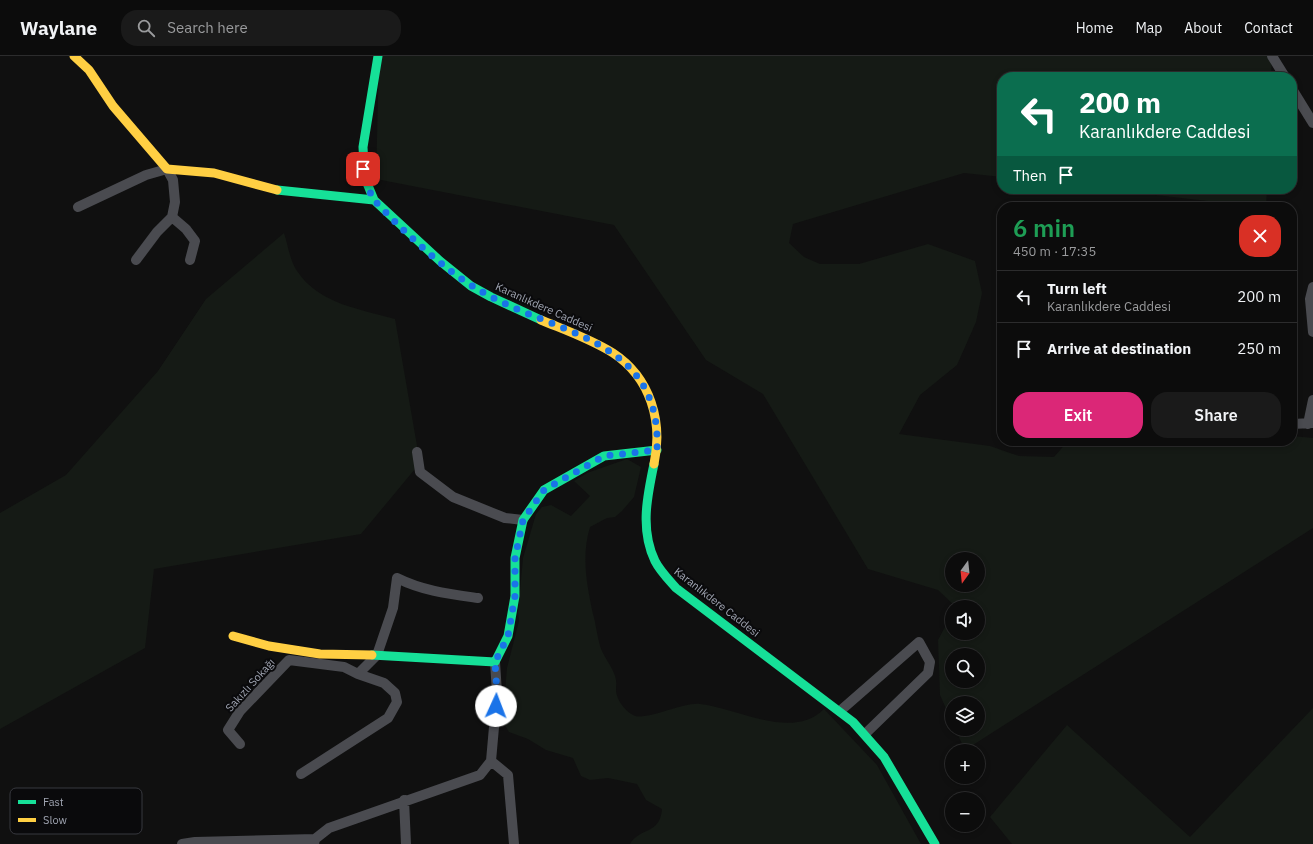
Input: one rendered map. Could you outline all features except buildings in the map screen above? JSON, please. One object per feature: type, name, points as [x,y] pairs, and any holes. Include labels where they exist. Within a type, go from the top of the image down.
[{"type":"main road","points":[[75,56],[89,70],[113,106],[167,169],[214,173],[285,192],[374,200]]},
{"type":"main road","name":"Karanlıkdere Caddesi","points":[[378,56],[363,151],[363,169],[367,186],[374,200],[462,280],[494,299],[595,343],[619,356],[635,372],[652,402],[656,420],[657,450],[644,520],[649,550],[655,565],[676,588],[840,711],[865,734],[887,763],[935,844]]},
{"type":"main road","points":[[233,636],[269,646],[320,654],[377,655],[495,662],[508,636],[515,596],[515,558],[523,520],[544,490],[604,456],[657,450]]},
{"type":"street","points":[[1272,56],[1282,72]]},
{"type":"street","points":[[1297,97],[1313,123]]},
{"type":"street","points":[[78,207],[146,175],[167,169],[172,180],[174,202],[172,217],[157,232],[136,260]]},
{"type":"street","points":[[172,217],[195,241],[190,260]]},
{"type":"street","points":[[1313,287],[1310,299],[1313,332]]},
{"type":"street","points":[[1297,424],[1311,423],[1313,400]]},
{"type":"street","points":[[416,452],[420,472],[454,497],[505,518],[523,520]]},
{"type":"street","points":[[358,674],[377,655],[393,608],[397,578],[415,587],[446,594],[478,598]]},
{"type":"street","points":[[840,711],[919,642],[930,662],[928,673],[865,734]]},
{"type":"street","name":"Sakızlı Sokağı","points":[[240,744],[228,730],[240,711],[289,660],[324,663],[344,667],[358,674],[384,683],[395,693],[397,702],[388,718],[301,774]]},
{"type":"street","points":[[182,844],[195,842],[314,841],[329,828],[404,800],[480,775],[490,761],[497,693],[495,662]]},
{"type":"street","points":[[490,761],[508,775],[514,844]]},
{"type":"street","points":[[404,800],[406,844]]},
{"type":"shaded area","points":[[379,56],[1272,56],[1271,72],[997,72],[997,176],[964,173],[793,224],[789,243],[804,257],[820,264],[859,264],[928,244],[975,261],[982,293],[976,322],[957,365],[920,395],[899,434],[990,446],[1019,456],[1054,457],[1064,446],[1297,446],[1297,436],[1313,438],[1313,528],[974,744],[962,744],[958,736],[985,736],[985,696],[945,696],[945,706],[940,695],[938,640],[945,627],[945,640],[985,640],[985,600],[949,600],[938,590],[868,569],[763,394],[706,360],[614,225],[376,179]]},
{"type":"shaded area","points":[[1147,194],[1267,194],[1266,202],[1216,202]]},
{"type":"shaded area","points":[[284,233],[291,258],[297,271],[306,282],[317,291],[341,304],[395,319],[420,463],[361,534],[154,569],[145,648],[0,729],[0,513],[66,475],[158,371],[206,299]]},
{"type":"shaded area","points":[[627,459],[641,467],[634,497],[615,517],[607,518],[590,527],[587,538],[585,560],[589,592],[601,650],[612,668],[615,676],[616,691],[622,704],[630,713],[639,716],[655,714],[692,704],[700,704],[781,723],[796,722],[811,718],[824,709],[877,765],[921,844],[630,844],[639,835],[654,827],[658,823],[662,809],[646,800],[637,784],[608,778],[590,780],[581,776],[573,758],[546,750],[528,739],[509,732],[504,724],[503,715],[507,668],[519,621],[518,612],[523,558],[536,514],[542,507],[551,505],[571,516],[590,496],[574,481],[587,473]]},
{"type":"shaded area","points":[[1313,708],[1313,844],[1012,844],[990,817],[1067,725],[1190,837]]},
{"type":"traffic: fast","points":[[378,56],[363,147],[367,183],[374,200],[440,261],[471,286],[541,320]]},
{"type":"traffic: fast","points":[[277,190],[374,200]]},
{"type":"traffic: fast","points":[[372,655],[495,662],[508,636],[515,596],[515,558],[523,520],[544,490],[604,456],[657,450]]},
{"type":"traffic: fast","points":[[654,464],[647,501],[646,525],[650,549],[662,572],[676,588],[853,722],[884,757],[935,844]]},
{"type":"traffic: slow","points":[[74,56],[89,70],[113,106],[167,169],[214,173],[277,190]]},
{"type":"traffic: slow","points":[[541,320],[605,348],[626,363],[637,375],[645,388],[655,417],[657,432],[654,464]]},
{"type":"traffic: slow","points":[[233,636],[269,646],[320,654],[372,655]]},
{"type":"route","points":[[363,169],[367,186],[374,200],[462,280],[494,299],[595,343],[619,356],[635,372],[652,402],[656,420],[657,450],[604,456],[544,490],[523,520],[515,558],[515,596],[508,636],[495,662],[497,693],[496,706]]}]
